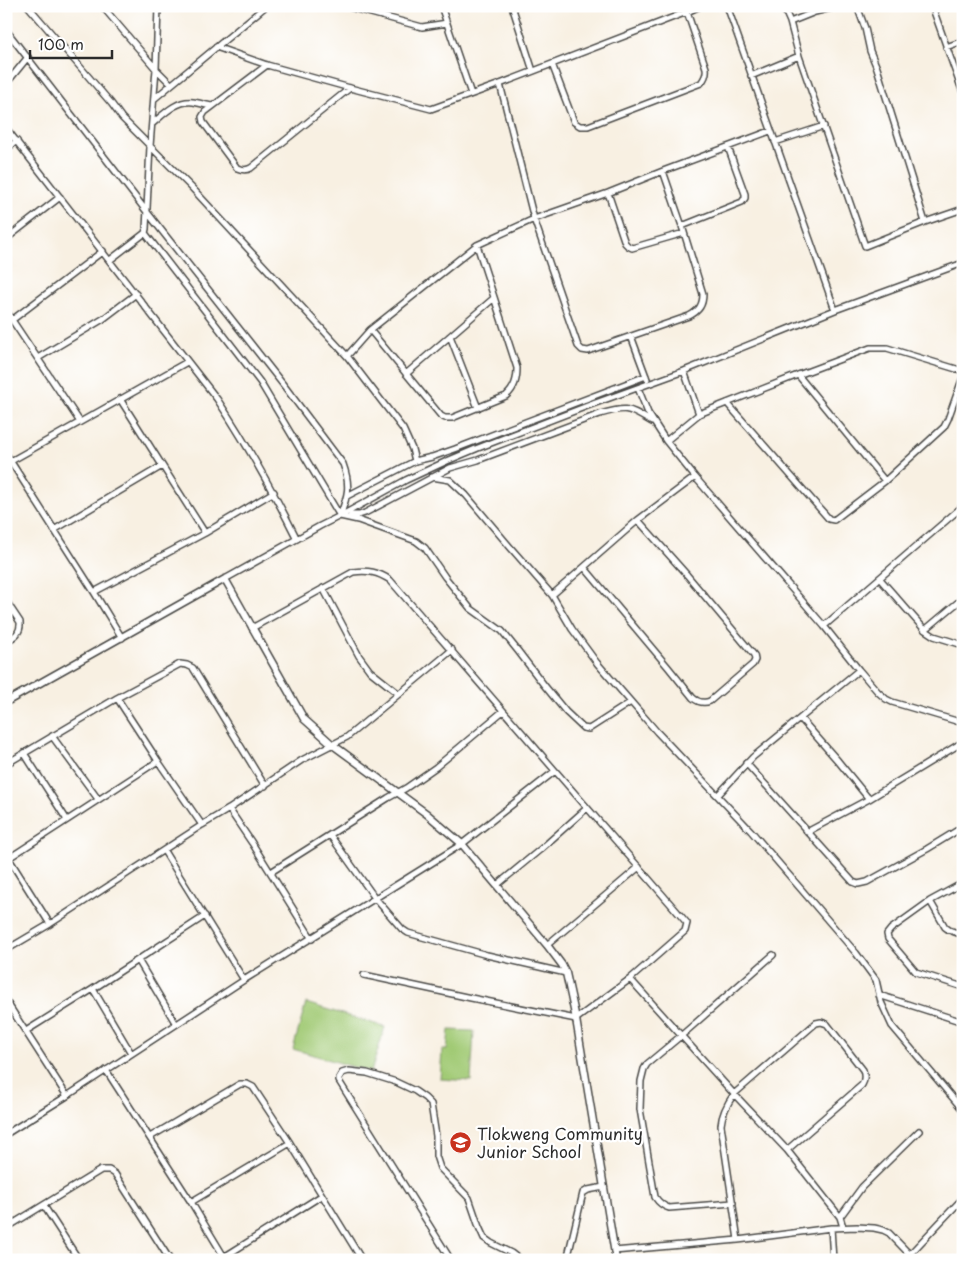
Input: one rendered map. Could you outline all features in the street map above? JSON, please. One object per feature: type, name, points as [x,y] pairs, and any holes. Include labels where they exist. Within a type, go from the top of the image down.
[{"type":"street","points":[[28,6],[122,118],[193,189],[347,356],[403,429],[415,461]]},
{"type":"street","points":[[102,6],[171,84]]},
{"type":"street","points":[[158,6],[156,69],[145,233],[260,382],[342,515],[422,545],[470,608],[502,632],[566,712],[582,728],[589,729],[631,702]]},
{"type":"street","points":[[154,99],[266,6]]},
{"type":"street","points":[[345,6],[422,27],[446,23]]},
{"type":"street","points":[[441,6],[471,94]]},
{"type":"street","points":[[512,6],[533,71]]},
{"type":"street","points":[[216,47],[267,65],[431,109],[700,6]]},
{"type":"street","points":[[727,6],[834,310]]},
{"type":"street","points":[[783,6],[865,246],[925,222],[963,210]]},
{"type":"street","points":[[790,22],[815,12],[839,6]]},
{"type":"street","points":[[857,6],[925,222]]},
{"type":"street","points":[[932,6],[963,93]]},
{"type":"street","points":[[552,64],[574,122],[580,126],[588,126],[701,83],[706,76],[706,68],[686,12]]},
{"type":"street","points":[[6,30],[343,464],[347,476],[347,496],[342,515]]},
{"type":"street","points":[[946,47],[963,41]]},
{"type":"street","points":[[751,76],[800,56]]},
{"type":"street","points":[[6,84],[28,57]]},
{"type":"street","points":[[267,65],[212,106],[202,116],[203,122],[237,168],[241,170],[248,170],[350,88]]},
{"type":"street","points":[[500,84],[534,219],[578,346],[582,350],[588,351],[689,316],[700,308],[703,294],[663,171]]},
{"type":"street","points":[[152,124],[174,106],[193,102],[212,106]]},
{"type":"street","points":[[775,142],[824,126]]},
{"type":"street","points":[[6,128],[222,406],[274,492],[297,539]]},
{"type":"street","points":[[347,356],[370,330],[477,245],[534,219],[770,131]]},
{"type":"street","points":[[6,149],[17,141]]},
{"type":"street","points":[[682,226],[744,200],[745,194],[728,147]]},
{"type":"street","points":[[608,193],[625,243],[628,246],[632,248],[684,233]]},
{"type":"street","points":[[6,239],[60,197]]},
{"type":"street","points":[[110,260],[145,233]]},
{"type":"street","points":[[370,330],[441,416],[445,418],[452,418],[506,396],[516,384],[517,368],[477,245]]},
{"type":"street","points":[[12,320],[103,251]]},
{"type":"street","points":[[6,702],[297,539],[406,480],[447,461],[684,371],[834,310],[963,263]]},
{"type":"street","points":[[38,358],[103,319],[136,294]]},
{"type":"street","points":[[406,374],[494,298]]},
{"type":"street","points":[[6,311],[80,422]]},
{"type":"street","points":[[450,336],[478,408]]},
{"type":"street","points":[[631,336],[649,384]]},
{"type":"street","points":[[666,442],[699,414],[870,348],[886,348],[963,371]]},
{"type":"street","points":[[11,461],[187,362]]},
{"type":"street","points":[[684,371],[699,414]]},
{"type":"street","points":[[798,375],[885,481]]},
{"type":"street","points":[[347,496],[415,461],[455,449],[646,376]]},
{"type":"street","points":[[727,403],[830,520],[836,520],[885,481],[944,427],[963,377]]},
{"type":"street","points":[[638,388],[648,413],[666,442],[824,626],[878,692],[892,702],[963,723]]},
{"type":"street","points":[[120,399],[205,533]]},
{"type":"street","points":[[342,515],[354,516],[365,513],[450,468],[478,460],[581,420],[618,409],[631,410],[653,422]]},
{"type":"street","points":[[6,454],[122,638]]},
{"type":"street","points":[[54,530],[162,466]]},
{"type":"street","points":[[432,477],[450,480],[466,495],[552,595],[572,629],[597,663],[666,741],[760,841],[856,953],[876,980],[879,996],[896,1031],[963,1110]]},
{"type":"street","points":[[552,595],[638,520],[695,478]]},
{"type":"street","points":[[94,592],[205,533],[274,492]]},
{"type":"street","points":[[824,626],[963,506]]},
{"type":"street","points":[[584,567],[697,701],[710,701],[753,664],[754,656],[687,575],[638,520]]},
{"type":"street","points":[[252,628],[353,572],[370,571],[390,580],[685,920],[687,925],[685,931],[630,979],[576,1019],[364,974]]},
{"type":"street","points":[[225,579],[304,719],[333,745],[449,832],[462,844],[547,945],[562,966],[566,974],[576,1019],[616,1260]]},
{"type":"street","points":[[880,579],[925,630],[934,636],[963,645]]},
{"type":"street","points":[[322,588],[358,656],[370,670],[399,694]]},
{"type":"street","points":[[925,630],[963,598]]},
{"type":"street","points":[[6,601],[21,625],[18,635],[6,642]]},
{"type":"street","points":[[6,950],[266,786],[302,760],[347,738],[452,650]]},
{"type":"street","points":[[6,764],[117,698],[180,664],[193,668],[266,786]]},
{"type":"street","points":[[718,795],[746,764],[859,670]]},
{"type":"street","points":[[117,698],[202,825]]},
{"type":"street","points":[[271,872],[398,793],[436,767],[503,711]]},
{"type":"street","points":[[801,719],[869,799]]},
{"type":"street","points":[[52,736],[98,800]]},
{"type":"street","points":[[807,832],[869,799],[963,742]]},
{"type":"street","points":[[24,753],[67,820]]},
{"type":"street","points":[[50,924],[8,856],[158,761]]},
{"type":"street","points":[[746,764],[853,882],[860,884],[867,882],[963,827]]},
{"type":"street","points":[[6,1134],[244,980],[462,844],[555,771]]},
{"type":"street","points":[[497,885],[587,808]]},
{"type":"street","points":[[229,809],[312,938]]},
{"type":"street","points":[[330,836],[375,898],[402,929],[412,935],[566,974]]},
{"type":"street","points":[[164,851],[244,980]]},
{"type":"street","points":[[547,945],[639,867]]},
{"type":"street","points":[[963,883],[930,901],[891,928],[887,934],[888,939],[916,972],[963,987]]},
{"type":"street","points":[[930,901],[946,927],[963,935]]},
{"type":"street","points":[[26,1031],[205,916]]},
{"type":"street","points":[[733,1203],[669,1208],[655,1197],[640,1109],[642,1074],[647,1064],[773,955]]},
{"type":"street","points":[[138,960],[176,1024]]},
{"type":"street","points":[[630,979],[787,1150],[840,1216],[843,1227]]},
{"type":"street","points":[[93,989],[131,1053]]},
{"type":"street","points":[[879,996],[963,1022]]},
{"type":"street","points":[[6,1001],[67,1096]]},
{"type":"street","points":[[738,1240],[721,1125],[723,1113],[734,1094],[816,1023],[821,1022],[827,1024],[863,1070],[864,1082],[862,1086],[787,1150]]},
{"type":"street","points":[[106,1070],[225,1258],[321,1196]]},
{"type":"street","points":[[451,1260],[339,1081],[342,1073],[349,1071],[367,1073],[396,1082],[415,1092],[431,1104],[436,1136],[436,1156],[440,1168],[469,1198],[478,1228],[484,1238],[520,1260]]},
{"type":"street","points":[[150,1137],[240,1084],[250,1085],[290,1143],[362,1260]]},
{"type":"street","points":[[840,1216],[862,1188],[919,1131]]},
{"type":"street","points":[[191,1202],[290,1143]]},
{"type":"street","points":[[6,1228],[101,1170],[112,1171],[170,1260]]},
{"type":"street","points":[[567,1260],[583,1194],[588,1190],[604,1187]]},
{"type":"street","points":[[910,1254],[963,1198]]},
{"type":"street","points":[[44,1206],[78,1260]]},
{"type":"street","points":[[614,1251],[738,1240],[843,1227],[883,1230],[889,1233],[915,1260]]},
{"type":"street","points":[[831,1228],[833,1260]]},
{"type":"green space","points":[[306,1003],[385,1027],[371,1072],[293,1049]]},
{"type":"green space","points":[[449,1030],[474,1031],[471,1081],[440,1079],[442,1050],[447,1050]]},
{"type":"place","name":"Tlokweng Community Junior School","points":[[461,1142]]}]
